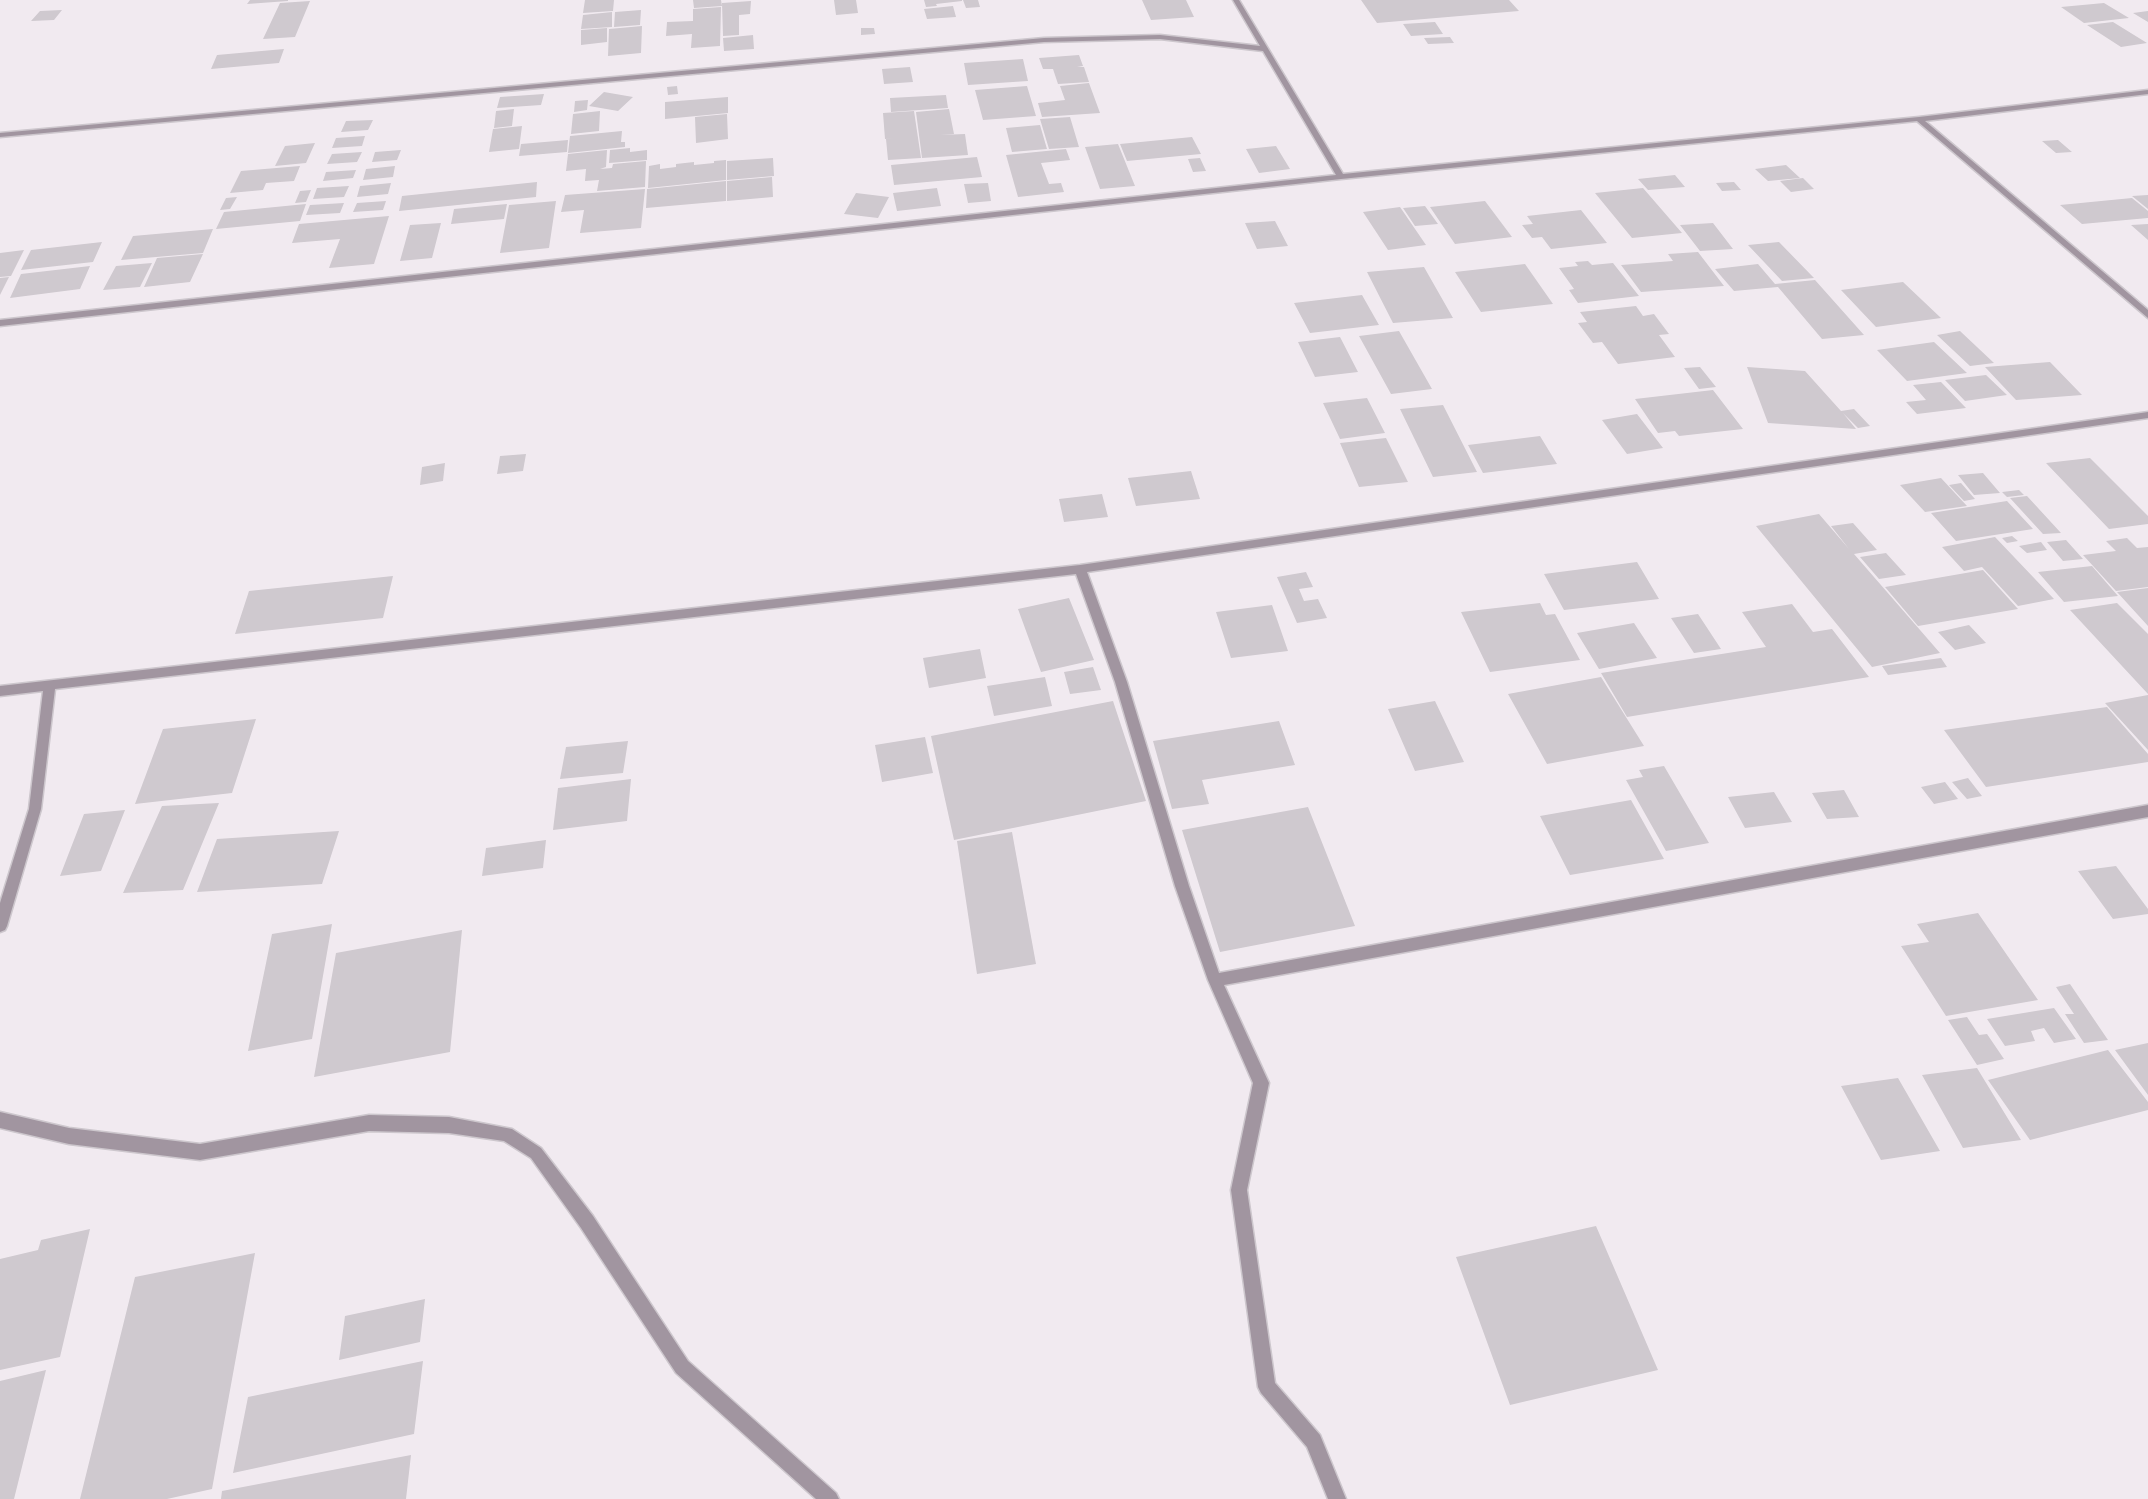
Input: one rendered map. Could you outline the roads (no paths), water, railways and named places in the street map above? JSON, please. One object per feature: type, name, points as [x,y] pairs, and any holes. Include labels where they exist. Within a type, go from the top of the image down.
[{"type":"street","points":[[1236,0],[1341,178]]},
{"type":"street","points":[[0,135],[1044,40],[1160,37],[1265,49]]},
{"type":"street","points":[[0,323],[1341,178],[1919,119],[2148,92]]},
{"type":"street","points":[[1919,119],[2148,315]]},
{"type":"street","points":[[0,691],[1080,570],[2148,415]]},
{"type":"street","points":[[1080,570],[1122,682],[1180,877],[1215,980],[1261,1083],[1239,1190],[1266,1387],[1314,1441],[1337,1499]]},
{"type":"street","points":[[0,926],[35,809],[50,685]]},
{"type":"street","points":[[1215,980],[2148,810]]},
{"type":"street","points":[[0,1120],[69,1136],[200,1152],[369,1123],[449,1125],[507,1134],[536,1153],[587,1222],[682,1367],[830,1499]]}]
